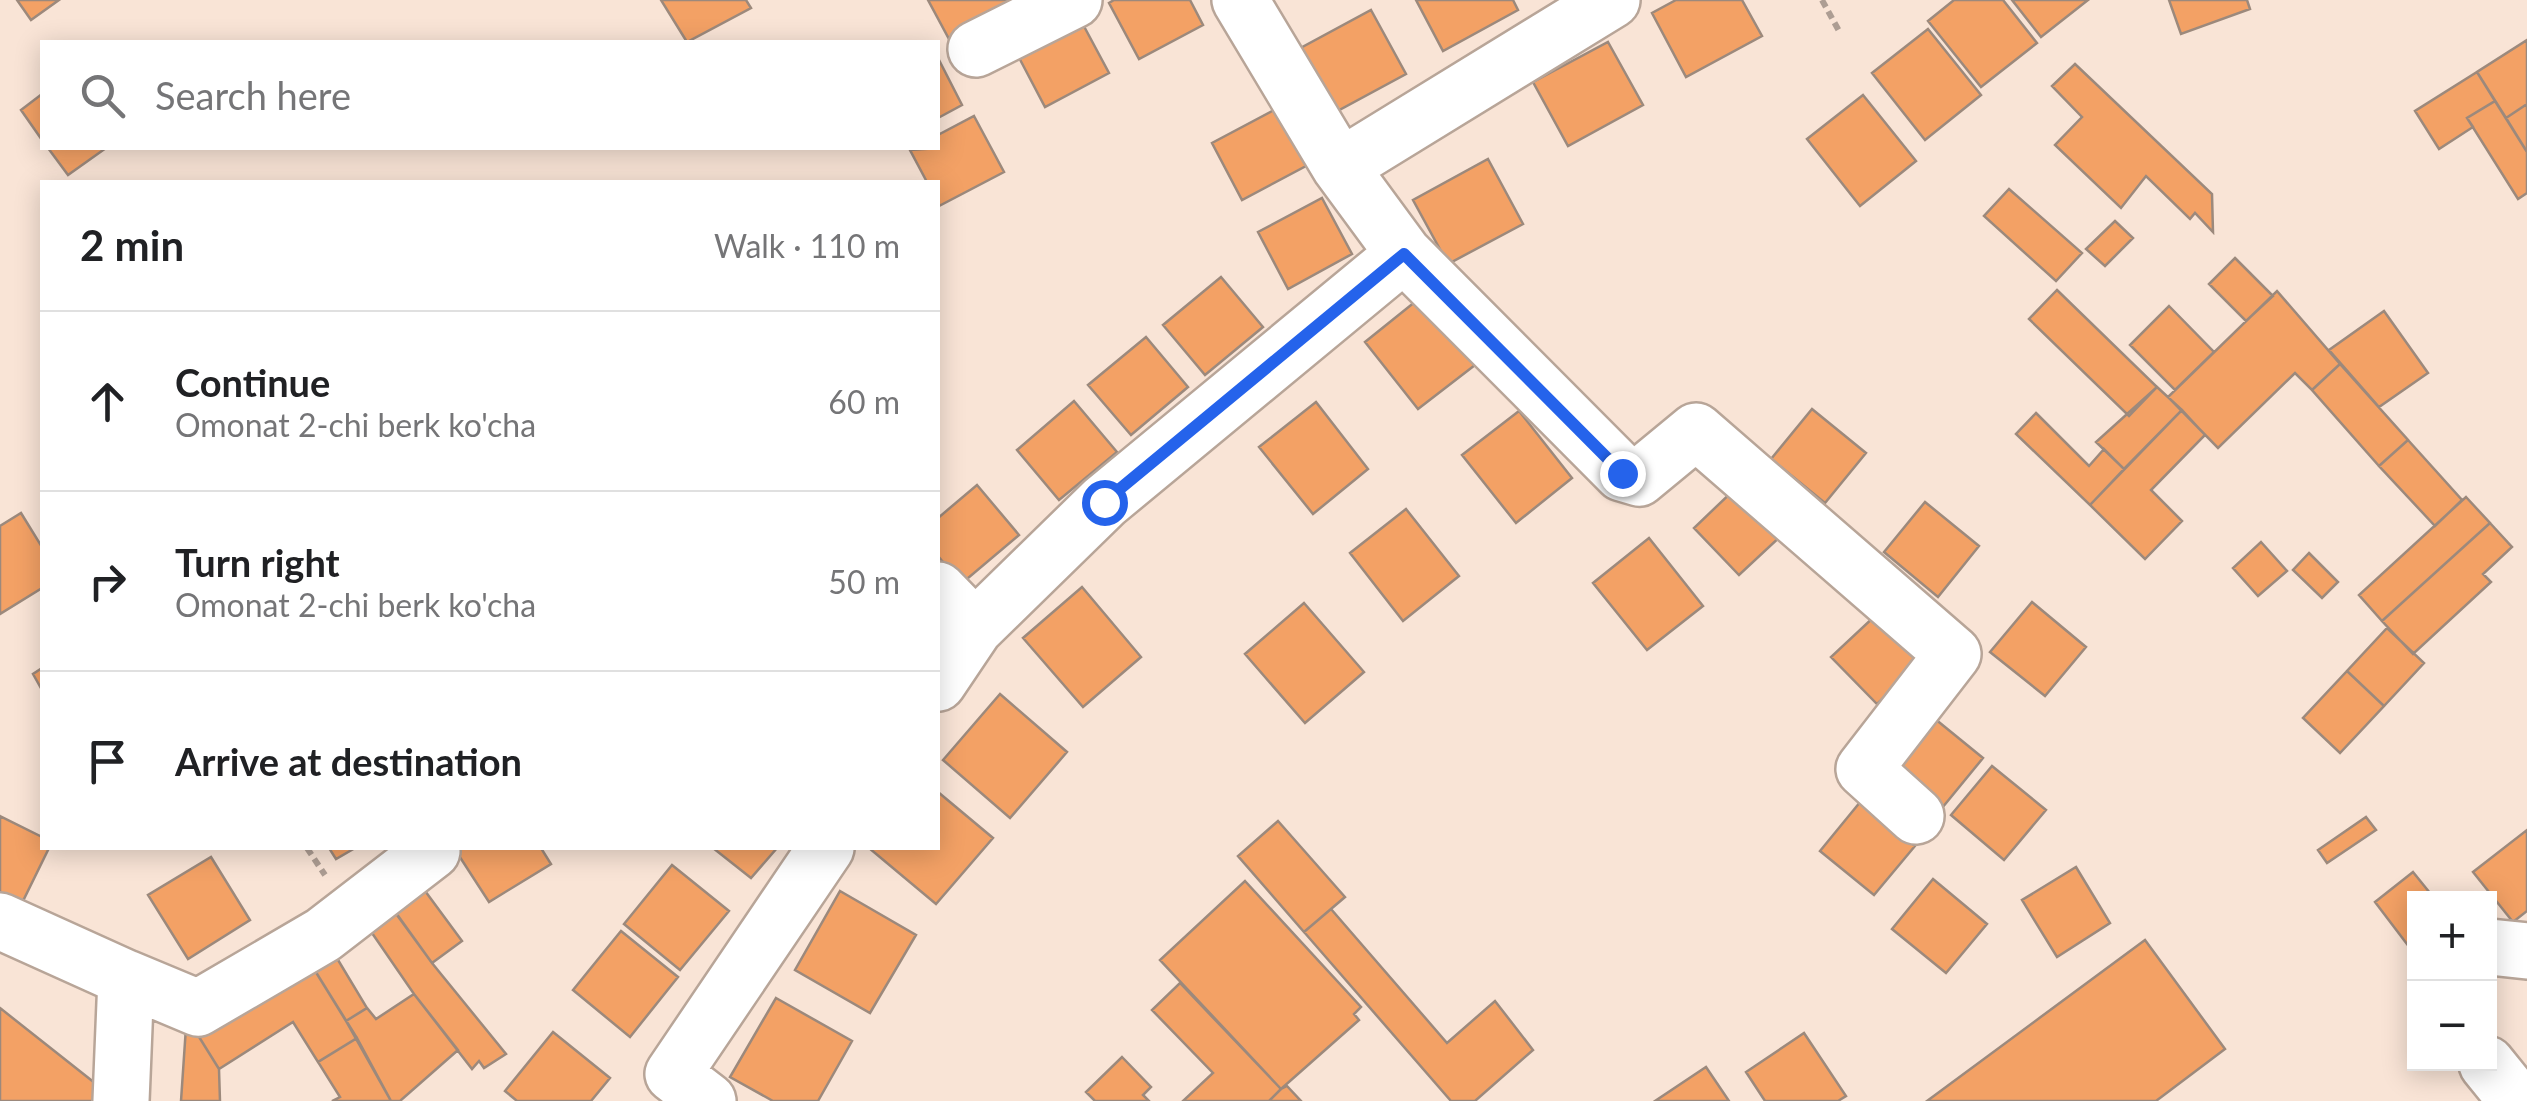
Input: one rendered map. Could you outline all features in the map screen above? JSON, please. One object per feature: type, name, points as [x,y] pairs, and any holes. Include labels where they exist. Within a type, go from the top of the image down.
[{"type":"street","points":[[976,49],[1074,0]]},
{"type":"street","points":[[1240,0],[1340,167],[1404,254],[1622,473],[1639,478],[1696,431],[1954,654],[1864,769],[1916,816]]},
{"type":"street","points":[[1340,167],[1612,0]]},
{"type":"street","points":[[940,680],[975,628],[1104,502],[1404,254]]},
{"type":"street","points":[[940,592],[975,628]]},
{"type":"street","points":[[708,1101],[673,1074],[825,850]]},
{"type":"street","points":[[0,922],[198,1008],[323,936],[432,851]]},
{"type":"street","points":[[2497,948],[2527,951]]},
{"type":"street","points":[[2527,962],[2523,972],[2527,977]]},
{"type":"street","points":[[121,1101],[126,978]]},
{"type":"street","points":[[2493,1071],[2517,1101]]},
{"type":"path","points":[[1822,0],[1838,31]]},
{"type":"building","points":[[17,0],[59,0],[31,20]]},
{"type":"building","points":[[661,0],[746,0],[751,8],[691,40],[686,40]]},
{"type":"building","points":[[928,0],[1010,0],[1013,4],[949,39]]},
{"type":"building","points":[[1190,0],[1203,25],[1139,59],[1109,3]]},
{"type":"building","points":[[1416,0],[1513,0],[1518,10],[1443,51]]},
{"type":"building","points":[[1676,0],[1742,0],[1762,36],[1686,77],[1652,13]]},
{"type":"building","points":[[1954,0],[2003,0],[2037,43],[1981,87],[1928,21]]},
{"type":"building","points":[[2012,0],[2088,0],[2041,37]]},
{"type":"building","points":[[2169,0],[2247,0],[2250,9],[2181,34]]},
{"type":"building","points":[[1371,10],[1406,74],[1330,115],[1295,51]]},
{"type":"building","points":[[1079,17],[1109,73],[1045,107],[1015,50]]},
{"type":"building","points":[[1928,29],[1981,95],[1925,140],[1872,73]]},
{"type":"building","points":[[2527,40],[2527,104],[2506,118],[2477,72]]},
{"type":"building","points":[[1608,42],[1643,105],[1568,146],[1533,82]]},
{"type":"building","points":[[940,62],[962,105],[940,117]]},
{"type":"building","points":[[2075,64],[2212,194],[2213,232],[2195,213],[2190,219],[2146,176],[2121,208],[2055,145],[2082,117],[2052,86]]},
{"type":"building","points":[[2477,72],[2495,101],[2467,118],[2473,127],[2439,149],[2415,111]]},
{"type":"building","points":[[1863,95],[1916,161],[1860,206],[1807,139]]},
{"type":"building","points":[[40,96],[40,137],[21,110]]},
{"type":"building","points":[[2495,101],[2527,152],[2527,193],[2518,199],[2467,118]]},
{"type":"building","points":[[2527,104],[2527,152],[2506,118]]},
{"type":"building","points":[[1276,109],[1306,166],[1242,200],[1212,143]]},
{"type":"building","points":[[974,116],[1004,172],[940,205],[940,180],[926,180],[910,150],[940,150],[940,134]]},
{"type":"building","points":[[49,150],[103,150],[68,175]]},
{"type":"building","points":[[1488,159],[1523,224],[1448,264],[1413,200]]},
{"type":"building","points":[[2009,189],[2082,253],[2056,281],[1984,216]]},
{"type":"building","points":[[1322,198],[1352,254],[1288,289],[1258,232]]},
{"type":"building","points":[[2115,221],[2133,238],[2105,266],[2086,249]]},
{"type":"building","points":[[2235,258],[2273,296],[2246,321],[2209,284]]},
{"type":"building","points":[[1221,277],[1263,327],[1205,375],[1163,325]]},
{"type":"building","points":[[2057,290],[2157,387],[2129,416],[2029,319]]},
{"type":"building","points":[[2277,291],[2340,364],[2312,390],[2295,373],[2218,448],[2168,397]]},
{"type":"building","points":[[1421,297],[1475,365],[1418,409],[1365,342]]},
{"type":"building","points":[[2169,306],[2214,352],[2175,390],[2130,345]]},
{"type":"building","points":[[2384,311],[2428,373],[2379,407],[2329,350]]},
{"type":"building","points":[[1146,337],[1188,387],[1131,435],[1088,385]]},
{"type":"building","points":[[2340,364],[2408,440],[2379,466],[2312,390]]},
{"type":"building","points":[[2157,387],[2182,410],[2124,469],[2096,442]]},
{"type":"building","points":[[1074,401],[1117,452],[1059,500],[1017,450]]},
{"type":"building","points":[[1316,402],[1368,469],[1313,514],[1259,447]]},
{"type":"building","points":[[1812,409],[1866,453],[1825,503],[1771,459]]},
{"type":"building","points":[[2182,410],[2205,435],[2151,490],[2182,521],[2145,559],[2090,505]]},
{"type":"building","points":[[1519,411],[1572,478],[1516,523],[1462,455]]},
{"type":"building","points":[[2036,413],[2089,466],[2104,449],[2124,469],[2090,505],[2016,434]]},
{"type":"building","points":[[2408,440],[2462,500],[2435,526],[2379,466]]},
{"type":"building","points":[[977,485],[1019,535],[961,584],[940,558],[940,516]]},
{"type":"building","points":[[1739,485],[1784,533],[1739,575],[1694,528]]},
{"type":"building","points":[[2466,497],[2490,523],[2382,621],[2359,595]]},
{"type":"building","points":[[1925,502],[1979,546],[1938,597],[1884,552]]},
{"type":"building","points":[[1406,509],[1459,576],[1403,621],[1350,553]]},
{"type":"building","points":[[21,513],[40,544],[40,589],[0,614],[0,526]]},
{"type":"building","points":[[2490,523],[2512,547],[2483,574],[2491,582],[2413,654],[2382,621]]},
{"type":"building","points":[[1649,538],[1703,606],[1647,650],[1593,583]]},
{"type":"building","points":[[2261,542],[2287,571],[2258,596],[2233,568]]},
{"type":"building","points":[[2309,553],[2338,582],[2322,598],[2293,570]]},
{"type":"building","points":[[1082,587],[1141,657],[1083,707],[1023,638]]},
{"type":"building","points":[[2032,602],[2086,647],[2045,696],[1990,652]]},
{"type":"building","points":[[1304,603],[1364,672],[1305,723],[1245,654]]},
{"type":"building","points":[[1877,614],[1922,662],[1877,704],[1831,657]]},
{"type":"building","points":[[2387,628],[2424,663],[2384,706],[2347,671]]},
{"type":"building","points":[[2347,671],[2384,706],[2340,753],[2303,718]]},
{"type":"building","points":[[1000,694],[1067,752],[1010,818],[943,760]]},
{"type":"building","points":[[1929,714],[1983,758],[1942,808],[1888,764]]},
{"type":"building","points":[[1992,766],[2046,810],[2004,860],[1951,815]]},
{"type":"building","points":[[940,794],[993,838],[936,904],[871,850],[940,850]]},
{"type":"building","points":[[1861,801],[1915,846],[1874,895],[1820,851]]},
{"type":"building","points":[[0,816],[40,836],[40,850],[48,850],[21,905],[0,895]]},
{"type":"building","points":[[2366,817],[2376,830],[2327,863],[2318,850]]},
{"type":"building","points":[[1278,821],[1345,897],[1304,932],[1238,856]]},
{"type":"building","points":[[2527,830],[2527,911],[2513,922],[2497,902],[2497,891],[2488,891],[2473,872]]},
{"type":"building","points":[[330,850],[352,850],[336,859]]},
{"type":"building","points":[[455,850],[542,850],[551,864],[489,902]]},
{"type":"building","points":[[716,850],[775,850],[751,878]]},
{"type":"building","points":[[211,857],[250,920],[188,959],[148,895]]},
{"type":"building","points":[[672,865],[729,911],[680,970],[624,924]]},
{"type":"building","points":[[2076,867],[2110,923],[2057,957],[2022,900]]},
{"type":"building","points":[[2413,872],[2428,891],[2407,891],[2407,944],[2375,902]]},
{"type":"building","points":[[1933,879],[1987,924],[1946,973],[1892,929]]},
{"type":"building","points":[[417,880],[462,941],[432,963],[381,893]]},
{"type":"building","points":[[1245,881],[1361,1007],[1354,1014],[1359,1020],[1281,1089],[1160,960]]},
{"type":"building","points":[[840,891],[916,935],[870,1013],[795,970]]},
{"type":"building","points":[[386,899],[506,1054],[484,1068],[479,1061],[472,1069],[361,917]]},
{"type":"building","points":[[1331,909],[1447,1043],[1495,1001],[1533,1050],[1475,1101],[1451,1101],[1304,932]]},
{"type":"building","points":[[621,931],[678,977],[630,1037],[573,990]]},
{"type":"building","points":[[326,940],[367,1008],[346,1021],[304,953]]},
{"type":"building","points":[[2145,940],[2225,1049],[2156,1101],[1927,1101]]},
{"type":"building","points":[[304,953],[357,1038],[318,1062],[293,1022],[219,1069],[191,1024]]},
{"type":"building","points":[[1180,983],[1281,1089],[1269,1101],[1183,1101],[1213,1073],[1152,1010]]},
{"type":"building","points":[[414,994],[458,1050],[400,1101],[391,1101],[346,1021],[367,1008],[376,1019]]},
{"type":"building","points":[[776,998],[852,1041],[818,1101],[773,1101],[730,1077]]},
{"type":"building","points":[[0,1008],[110,1095],[105,1101],[0,1101]]},
{"type":"building","points":[[191,1024],[219,1069],[220,1101],[181,1101],[186,1027]]},
{"type":"building","points":[[553,1032],[610,1078],[591,1101],[517,1101],[505,1091]]},
{"type":"building","points":[[1804,1033],[1846,1096],[1838,1101],[1765,1101],[1746,1072]]},
{"type":"building","points":[[357,1038],[391,1101],[332,1101],[340,1097],[318,1062]]},
{"type":"building","points":[[1122,1057],[1151,1087],[1143,1095],[1149,1101],[1095,1101],[1086,1092]]},
{"type":"building","points":[[1706,1067],[1729,1101],[1655,1101]]},
{"type":"building","points":[[1287,1086],[1301,1101],[1269,1101],[1281,1089]]},
{"type":"route","points":[[1104,502],[1404,254],[1622,473]]}]
